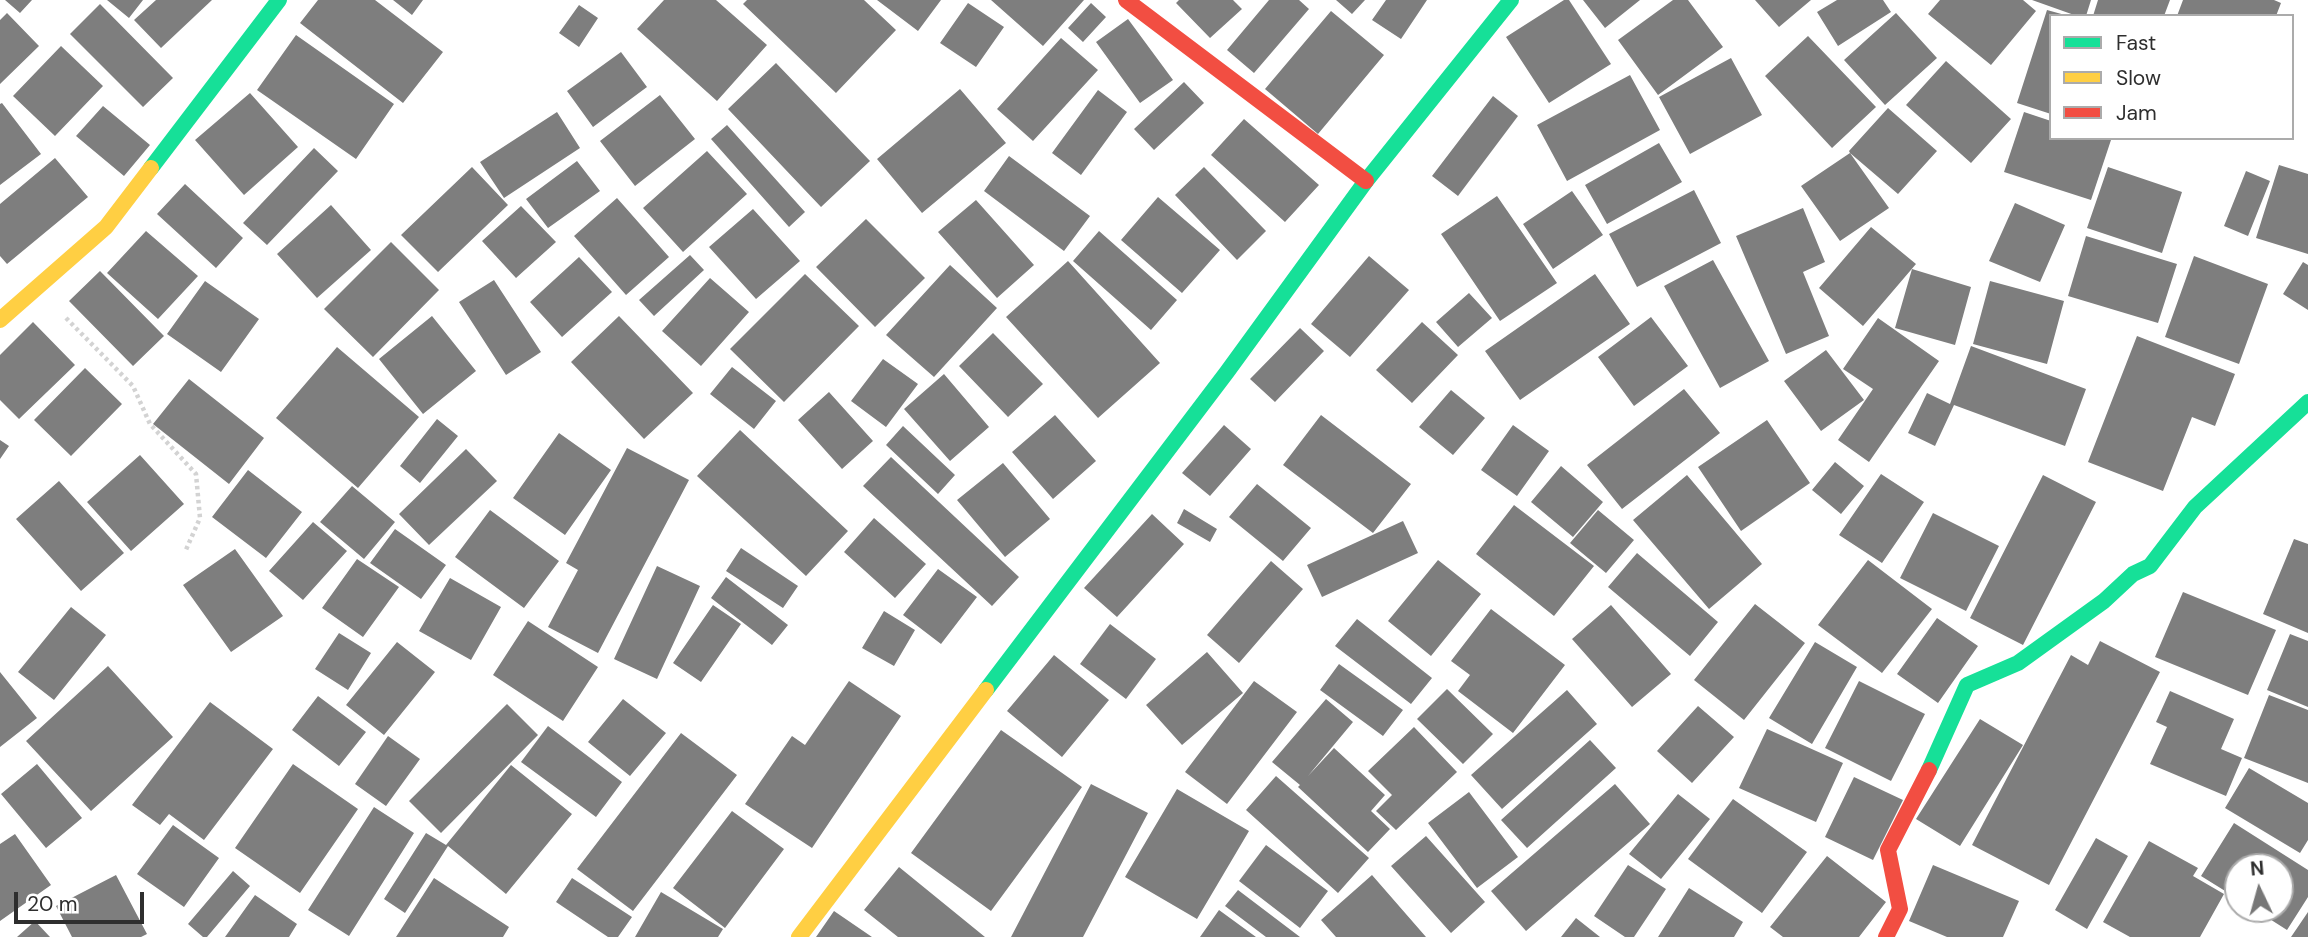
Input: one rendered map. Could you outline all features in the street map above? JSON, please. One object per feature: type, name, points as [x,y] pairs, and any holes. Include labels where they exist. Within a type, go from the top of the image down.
[{"type":"street","points":[[0,320],[106,227],[279,0]]},
{"type":"street","points":[[1126,0],[1366,181]]},
{"type":"street","points":[[799,937],[1227,372],[1366,181],[1511,0]]},
{"type":"street","points":[[1886,937],[1900,909],[1888,850],[1945,738],[1967,685],[2018,663],[2104,601],[2133,575],[2150,566],[2194,506],[2308,402]]},
{"type":"path","points":[[36,288],[134,386],[150,424],[196,474],[200,518],[185,552]]},
{"type":"building","points":[[5,0],[32,0],[20,13]]},
{"type":"building","points":[[107,0],[143,0],[129,18]]},
{"type":"building","points":[[156,0],[212,0],[161,48],[134,20]]},
{"type":"building","points":[[318,0],[375,0],[443,52],[403,103],[300,23]]},
{"type":"building","points":[[393,0],[423,0],[412,15]]},
{"type":"building","points":[[664,0],[716,0],[767,45],[717,101],[637,29]]},
{"type":"building","points":[[747,0],[864,0],[896,30],[836,93],[743,4]]},
{"type":"building","points":[[877,0],[941,0],[918,31]]},
{"type":"building","points":[[991,0],[1084,0],[1043,46]]},
{"type":"building","points":[[1179,0],[1233,0],[1242,9],[1210,38],[1176,3]]},
{"type":"building","points":[[1269,0],[1299,0],[1309,9],[1254,73],[1227,50]]},
{"type":"building","points":[[1336,0],[1365,0],[1352,14]]},
{"type":"building","points":[[1386,0],[1427,0],[1401,39],[1372,20]]},
{"type":"building","points":[[1564,0],[1569,0],[1611,64],[1549,103],[1506,37]]},
{"type":"building","points":[[1583,0],[1640,0],[1605,28]]},
{"type":"building","points":[[1673,0],[1688,0],[1723,47],[1658,95],[1618,40]]},
{"type":"building","points":[[1755,0],[1811,0],[1779,27]]},
{"type":"building","points":[[1837,0],[1883,0],[1891,12],[1838,46],[1817,12]]},
{"type":"building","points":[[1940,0],[2023,0],[2036,11],[1991,65],[1928,14]]},
{"type":"building","points":[[2032,0],[2091,0],[2087,14],[2071,14]]},
{"type":"building","points":[[2098,0],[2170,0],[2165,14],[2094,14]]},
{"type":"building","points":[[2183,0],[2274,0],[2281,3],[2277,14],[2178,14]]},
{"type":"building","points":[[968,3],[1004,27],[976,67],[940,43]]},
{"type":"building","points":[[1091,3],[1106,17],[1083,42],[1068,28]]},
{"type":"building","points":[[100,4],[173,78],[143,107],[70,34]]},
{"type":"building","points":[[579,5],[598,18],[579,47],[559,33]]},
{"type":"building","points":[[2047,10],[2061,14],[2049,14],[2049,113],[2017,103]]},
{"type":"building","points":[[1331,11],[1384,55],[1318,134],[1265,89]]},
{"type":"building","points":[[7,13],[39,46],[0,84],[0,20]]},
{"type":"building","points":[[1896,13],[1937,58],[1885,105],[1844,60]]},
{"type":"building","points":[[1128,19],[1173,80],[1140,103],[1096,42]]},
{"type":"building","points":[[296,35],[394,104],[356,159],[257,90]]},
{"type":"building","points":[[1808,36],[1876,107],[1832,148],[1765,76]]},
{"type":"building","points":[[1061,38],[1098,70],[1033,141],[997,109]]},
{"type":"building","points":[[61,46],[103,86],[55,136],[13,96]]},
{"type":"building","points":[[621,52],[647,87],[593,127],[567,91]]},
{"type":"building","points":[[1731,58],[1762,115],[1690,154],[1659,97]]},
{"type":"building","points":[[1946,61],[2011,119],[1971,163],[1906,105]]},
{"type":"building","points":[[776,63],[870,161],[821,207],[728,109]]},
{"type":"building","points":[[1630,75],[1660,130],[1567,181],[1537,125]]},
{"type":"building","points":[[1184,82],[1204,103],[1154,150],[1134,129]]},
{"type":"building","points":[[960,89],[1006,143],[922,213],[877,159]]},
{"type":"building","points":[[1098,90],[1127,112],[1081,175],[1052,153]]},
{"type":"building","points":[[250,93],[298,147],[244,195],[195,140]]},
{"type":"building","points":[[660,95],[695,139],[635,186],[600,141]]},
{"type":"building","points":[[1493,96],[1518,116],[1458,196],[1432,176]]},
{"type":"building","points":[[2,103],[41,154],[0,185],[0,104]]},
{"type":"building","points":[[103,106],[150,145],[124,176],[76,136]]},
{"type":"building","points":[[1888,108],[1937,151],[1898,194],[1850,153]]},
{"type":"building","points":[[557,112],[580,148],[504,198],[480,162]]},
{"type":"building","points":[[2024,112],[2049,120],[2049,140],[2111,140],[2091,200],[2004,172]]},
{"type":"building","points":[[1244,119],[1319,185],[1285,222],[1211,155]]},
{"type":"building","points":[[727,125],[805,212],[789,227],[711,139]]},
{"type":"building","points":[[1659,143],[1682,182],[1607,224],[1585,185]]},
{"type":"building","points":[[314,148],[338,171],[267,245],[243,223]]},
{"type":"building","points":[[707,151],[747,194],[683,252],[643,208]]},
{"type":"building","points":[[1850,153],[1889,208],[1840,241],[1801,186]]},
{"type":"building","points":[[1009,156],[1090,216],[1064,251],[984,191]]},
{"type":"building","points":[[55,158],[88,197],[7,264],[0,256],[0,204]]},
{"type":"building","points":[[577,161],[600,191],[548,228],[526,199]]},
{"type":"building","points":[[2279,165],[2308,174],[2308,254],[2256,238]]},
{"type":"building","points":[[472,167],[508,205],[438,272],[401,235]]},
{"type":"building","points":[[1204,167],[1266,231],[1237,260],[1175,195]]},
{"type":"building","points":[[2108,167],[2182,192],[2162,253],[2087,228]]},
{"type":"building","points":[[2246,171],[2270,181],[2248,236],[2224,226]]},
{"type":"building","points":[[185,184],[243,238],[216,268],[157,214]]},
{"type":"building","points":[[1694,190],[1721,243],[1637,287],[1609,234]]},
{"type":"building","points":[[1572,191],[1603,235],[1553,269],[1523,224]]},
{"type":"building","points":[[1497,196],[1557,283],[1500,321],[1441,234]]},
{"type":"building","points":[[1158,197],[1220,250],[1182,293],[1121,240]]},
{"type":"building","points":[[617,198],[669,257],[626,295],[574,236]]},
{"type":"building","points":[[976,200],[1034,265],[997,298],[938,232]]},
{"type":"building","points":[[2015,203],[2065,225],[2040,282],[1989,261]]},
{"type":"building","points":[[331,205],[371,250],[317,298],[277,254]]},
{"type":"building","points":[[521,206],[556,242],[516,278],[482,241]]},
{"type":"building","points":[[1803,208],[1825,262],[1803,272],[1829,336],[1786,354],[1736,236]]},
{"type":"building","points":[[753,209],[800,261],[756,299],[709,247]]},
{"type":"building","points":[[866,219],[925,278],[875,327],[816,267]]},
{"type":"building","points":[[1871,227],[1916,264],[1863,326],[1819,288]]},
{"type":"building","points":[[146,231],[198,276],[158,319],[107,273]]},
{"type":"building","points":[[1099,231],[1177,300],[1151,330],[1073,261]]},
{"type":"building","points":[[2086,236],[2177,264],[2158,323],[2068,296]]},
{"type":"building","points":[[391,242],[439,290],[373,357],[324,309]]},
{"type":"building","points":[[690,255],[704,270],[654,316],[639,300]]},
{"type":"building","points":[[1369,256],[1409,290],[1350,357],[1311,324]]},
{"type":"building","points":[[2194,256],[2268,284],[2239,364],[2165,337]]},
{"type":"building","points":[[579,257],[612,292],[562,337],[530,302]]},
{"type":"building","points":[[1713,260],[1769,361],[1720,388],[1664,286]]},
{"type":"building","points":[[1068,261],[1160,363],[1098,418],[1006,317]]},
{"type":"building","points":[[2303,262],[2308,265],[2308,310],[2283,294]]},
{"type":"building","points":[[950,265],[997,308],[934,377],[886,335]]},
{"type":"building","points":[[1912,269],[1971,287],[1955,345],[1895,328]]},
{"type":"building","points":[[100,271],[164,336],[133,366],[69,301]]},
{"type":"building","points":[[805,274],[859,326],[784,402],[730,349]]},
{"type":"building","points":[[1595,274],[1630,324],[1520,400],[1485,351]]},
{"type":"building","points":[[710,278],[749,312],[701,366],[662,331]]},
{"type":"building","points":[[494,280],[541,352],[506,375],[459,302]]},
{"type":"building","points":[[205,281],[259,319],[221,372],[167,334]]},
{"type":"building","points":[[1990,281],[2064,301],[2047,364],[1973,344]]},
{"type":"building","points":[[1469,293],[1492,318],[1458,347],[1436,322]]},
{"type":"building","points":[[432,316],[476,371],[423,414],[379,359]]},
{"type":"building","points":[[619,316],[693,393],[644,439],[571,362]]},
{"type":"building","points":[[1651,317],[1688,366],[1634,406],[1598,357]]},
{"type":"building","points":[[1878,318],[1939,361],[1869,462],[1838,440],[1873,389],[1843,369]]},
{"type":"building","points":[[33,322],[75,365],[19,419],[0,400],[0,355]]},
{"type":"building","points":[[1422,322],[1458,355],[1412,403],[1376,370]]},
{"type":"building","points":[[1300,328],[1324,351],[1275,402],[1250,379]]},
{"type":"building","points":[[993,333],[1043,384],[1008,417],[959,366]]},
{"type":"building","points":[[2137,336],[2235,374],[2215,426],[2192,417],[2163,491],[2088,462]]},
{"type":"building","points":[[1971,346],[2086,389],[2065,446],[1954,405],[1935,446],[1908,433],[1927,393],[1950,404]]},
{"type":"building","points":[[337,347],[419,417],[358,488],[276,418]]},
{"type":"building","points":[[1826,350],[1864,400],[1821,431],[1784,381]]},
{"type":"building","points":[[883,359],[918,384],[886,427],[851,401]]},
{"type":"building","points":[[732,367],[776,401],[754,429],[710,394]]},
{"type":"building","points":[[85,368],[122,404],[71,456],[34,420]]},
{"type":"building","points":[[944,374],[989,427],[950,461],[904,409]]},
{"type":"building","points":[[189,379],[264,438],[229,484],[153,424]]},
{"type":"building","points":[[1684,389],[1720,433],[1622,509],[1587,465]]},
{"type":"building","points":[[1451,390],[1485,418],[1453,455],[1419,427]]},
{"type":"building","points":[[829,392],[873,441],[842,469],[798,420]]},
{"type":"building","points":[[1055,415],[1096,461],[1053,499],[1012,452]]},
{"type":"building","points":[[1321,415],[1411,484],[1373,533],[1283,465]]},
{"type":"building","points":[[437,419],[458,436],[420,483],[400,466]]},
{"type":"building","points":[[1767,420],[1810,483],[1741,531],[1698,467]]},
{"type":"building","points":[[1224,425],[1251,449],[1210,496],[1182,473]]},
{"type":"building","points":[[1513,425],[1549,451],[1517,496],[1481,470]]},
{"type":"building","points":[[903,426],[955,475],[938,494],[886,445]]},
{"type":"building","points":[[740,430],[848,531],[806,576],[697,476]]},
{"type":"building","points":[[559,433],[611,470],[565,535],[513,498]]},
{"type":"building","points":[[0,440],[9,446],[0,459]]},
{"type":"building","points":[[627,448],[689,480],[598,653],[548,627],[578,570],[566,563]]},
{"type":"building","points":[[466,449],[497,481],[429,545],[399,514]]},
{"type":"building","points":[[140,455],[184,504],[131,551],[87,502]]},
{"type":"building","points":[[891,457],[1019,577],[992,606],[863,486]]},
{"type":"building","points":[[1835,462],[1864,486],[1841,514],[1812,490]]},
{"type":"building","points":[[1003,463],[1050,519],[1005,557],[957,500]]},
{"type":"building","points":[[1561,466],[1603,502],[1573,537],[1531,502]]},
{"type":"building","points":[[248,470],[302,512],[266,558],[212,517]]},
{"type":"building","points":[[1881,474],[1924,502],[1882,563],[1839,535]]},
{"type":"building","points":[[1687,475],[1762,564],[1709,609],[1633,520]]},
{"type":"building","points":[[2043,475],[2096,502],[2023,645],[1970,618]]},
{"type":"building","points":[[59,481],[124,553],[81,591],[16,519]]},
{"type":"building","points":[[1257,484],[1311,528],[1283,561],[1229,517]]},
{"type":"building","points":[[352,486],[395,522],[364,559],[320,522]]},
{"type":"building","points":[[1514,505],[1594,566],[1554,616],[1476,554]]},
{"type":"building","points":[[1184,509],[1217,529],[1210,542],[1177,523]]},
{"type":"building","points":[[490,510],[559,561],[524,608],[455,557]]},
{"type":"building","points":[[1598,510],[1634,540],[1606,573],[1570,543]]},
{"type":"building","points":[[1933,513],[1999,546],[1966,611],[1900,578]]},
{"type":"building","points":[[1152,514],[1184,544],[1117,617],[1084,588]]},
{"type":"building","points":[[874,518],[926,564],[895,598],[844,552]]},
{"type":"building","points":[[1403,521],[1418,553],[1322,597],[1307,565]]},
{"type":"building","points":[[313,522],[347,551],[303,600],[269,571]]},
{"type":"building","points":[[395,529],[446,565],[421,599],[370,563]]},
{"type":"building","points":[[2294,539],[2308,544],[2308,633],[2263,614]]},
{"type":"building","points":[[741,548],[798,586],[783,608],[726,571]]},
{"type":"building","points":[[235,549],[283,616],[231,652],[183,585]]},
{"type":"building","points":[[1637,553],[1718,622],[1690,656],[1608,587]]},
{"type":"building","points":[[357,559],[399,587],[363,637],[322,608]]},
{"type":"building","points":[[1438,560],[1481,594],[1431,656],[1388,621]]},
{"type":"building","points":[[1868,560],[1932,609],[1882,673],[1818,625]]},
{"type":"building","points":[[1271,561],[1303,589],[1239,663],[1207,635]]},
{"type":"building","points":[[657,566],[700,586],[657,679],[614,659]]},
{"type":"building","points":[[938,569],[977,597],[941,644],[903,615]]},
{"type":"building","points":[[726,577],[788,625],[772,645],[711,598]]},
{"type":"building","points":[[450,578],[501,607],[471,660],[419,631]]},
{"type":"building","points":[[2183,592],[2276,630],[2248,695],[2155,657]]},
{"type":"building","points":[[1755,604],[1805,643],[1744,720],[1694,680]]},
{"type":"building","points":[[713,605],[741,624],[701,682],[673,663]]},
{"type":"building","points":[[1611,605],[1671,674],[1632,707],[1572,639]]},
{"type":"building","points":[[71,607],[106,635],[54,700],[18,672]]},
{"type":"building","points":[[1491,609],[1565,665],[1513,733],[1458,691],[1470,675],[1451,661]]},
{"type":"building","points":[[884,611],[915,630],[894,666],[862,648]]},
{"type":"building","points":[[1937,618],[1978,646],[1938,703],[1897,674]]},
{"type":"building","points":[[1357,619],[1432,678],[1411,704],[1335,646]]},
{"type":"building","points":[[528,621],[598,667],[563,721],[493,675]]},
{"type":"building","points":[[1110,624],[1156,659],[1126,699],[1080,664]]},
{"type":"building","points":[[339,633],[371,653],[348,690],[315,669]]},
{"type":"building","points":[[2290,634],[2308,641],[2308,707],[2267,690]]},
{"type":"building","points":[[2100,641],[2160,672],[2049,885],[1972,845],[2071,655],[2088,665]]},
{"type":"building","points":[[397,642],[435,672],[384,735],[346,705]]},
{"type":"building","points":[[1815,642],[1857,667],[1812,744],[1769,718]]},
{"type":"building","points":[[1207,652],[1243,693],[1182,745],[1146,705]]},
{"type":"building","points":[[1054,655],[1109,700],[1062,757],[1007,711]]},
{"type":"building","points":[[1339,664],[1403,710],[1383,736],[1320,690]]},
{"type":"building","points":[[108,666],[173,737],[91,811],[26,741]]},
{"type":"building","points":[[0,672],[37,718],[0,747]]},
{"type":"building","points":[[849,681],[901,716],[812,848],[745,804],[792,736],[805,745]]},
{"type":"building","points":[[1254,681],[1297,712],[1227,804],[1185,772]]},
{"type":"building","points":[[1859,681],[1925,714],[1891,781],[1825,748]]},
{"type":"building","points":[[1447,689],[1493,734],[1463,764],[1417,719]]},
{"type":"building","points":[[1567,690],[1597,724],[1502,809],[1471,775]]},
{"type":"building","points":[[2170,691],[2234,719],[2221,749],[2242,758],[2226,796],[2150,764],[2167,727],[2156,722]]},
{"type":"building","points":[[2269,695],[2308,710],[2308,783],[2244,758]]},
{"type":"building","points":[[318,696],[366,732],[339,766],[292,730]]},
{"type":"building","points":[[623,699],[666,733],[630,776],[588,742]]},
{"type":"building","points":[[1326,699],[1353,722],[1308,776],[1334,748],[1385,795],[1371,811],[1390,829],[1368,852],[1298,787],[1300,785],[1272,762]]},
{"type":"building","points":[[210,702],[273,749],[204,840],[169,814],[160,825],[132,805]]},
{"type":"building","points":[[507,704],[538,735],[441,833],[409,801]]},
{"type":"building","points":[[1698,706],[1734,737],[1692,783],[1657,751]]},
{"type":"building","points":[[1980,719],[2023,745],[1960,846],[1916,819]]},
{"type":"building","points":[[548,726],[622,782],[596,817],[521,762]]},
{"type":"building","points":[[1414,727],[1457,772],[1396,830],[1376,811],[1392,795],[1368,771]]},
{"type":"building","points":[[1767,729],[1843,763],[1816,822],[1739,788]]},
{"type":"building","points":[[1001,730],[1082,787],[991,911],[911,853]]},
{"type":"building","points":[[681,733],[737,775],[633,911],[577,869]]},
{"type":"building","points":[[388,736],[420,759],[386,806],[355,784]]},
{"type":"building","points":[[1590,740],[1616,768],[1527,848],[1501,820]]},
{"type":"building","points":[[37,764],[82,818],[46,848],[1,794]]},
{"type":"building","points":[[293,764],[358,809],[300,893],[235,848]]},
{"type":"building","points":[[511,765],[572,814],[506,894],[448,846],[405,913],[384,899],[426,833],[446,845]]},
{"type":"building","points":[[2249,768],[2308,803],[2308,840],[2300,853],[2225,808]]},
{"type":"building","points":[[1276,776],[1369,858],[1338,893],[1246,810]]},
{"type":"building","points":[[1854,777],[1903,800],[1873,860],[1825,837]]},
{"type":"building","points":[[1091,784],[1148,813],[1083,937],[1011,937]]},
{"type":"building","points":[[1615,784],[1650,824],[1526,931],[1491,891]]},
{"type":"building","points":[[1177,789],[1249,831],[1197,919],[1125,877]]},
{"type":"building","points":[[1469,792],[1518,857],[1477,888],[1428,823]]},
{"type":"building","points":[[1678,794],[1710,819],[1661,879],[1629,854]]},
{"type":"building","points":[[1733,799],[1807,852],[1762,913],[1688,859]]},
{"type":"building","points":[[374,807],[414,833],[349,936],[308,910]]},
{"type":"building","points":[[732,811],[784,849],[725,928],[673,888]]},
{"type":"building","points":[[2234,823],[2281,853],[2224,853],[2224,890],[2201,876]]},
{"type":"building","points":[[173,825],[219,858],[184,907],[137,874]]},
{"type":"building","points":[[15,834],[51,885],[0,921],[0,844]]},
{"type":"building","points":[[1426,836],[1485,902],[1451,933],[1391,866]]},
{"type":"building","points":[[2096,838],[2128,856],[2087,929],[2055,910]]},
{"type":"building","points":[[2149,841],[2198,868],[2193,876],[2224,894],[2200,937],[2130,937],[2103,922]]},
{"type":"building","points":[[1266,845],[1328,891],[1300,928],[1239,881]]},
{"type":"building","points":[[1827,856],[1886,902],[1859,937],[1783,937],[1770,927]]},
{"type":"building","points":[[2294,861],[2308,870],[2308,897],[2294,919]]},
{"type":"building","points":[[1628,865],[1666,889],[1634,937],[1625,937],[1594,916]]},
{"type":"building","points":[[1933,865],[2019,901],[2003,937],[1947,937],[1909,921]]},
{"type":"building","points":[[899,867],[985,937],[898,937],[864,910]]},
{"type":"building","points":[[233,871],[250,886],[207,937],[203,937],[188,924]]},
{"type":"building","points":[[116,875],[147,934],[141,937],[72,937],[56,906]]},
{"type":"building","points":[[1372,875],[1426,937],[1336,937],[1321,920]]},
{"type":"building","points":[[434,878],[509,927],[503,937],[396,937]]},
{"type":"building","points":[[572,878],[632,917],[618,937],[608,937],[556,902]]},
{"type":"building","points":[[1689,888],[1743,922],[1734,937],[1658,937]]},
{"type":"building","points":[[1238,890],[1300,937],[1266,937],[1225,906]]},
{"type":"building","points":[[661,892],[723,929],[718,937],[635,937]]},
{"type":"building","points":[[255,895],[297,924],[289,937],[225,937]]},
{"type":"building","points":[[1219,910],[1256,937],[1200,937]]},
{"type":"building","points":[[834,911],[872,937],[816,937]]},
{"type":"building","points":[[2308,912],[2308,937],[2291,937]]},
{"type":"building","points":[[1576,918],[1600,937],[1561,937]]},
{"type":"building","points":[[35,921],[50,937],[17,937]]},
{"type":"building","points":[[2276,923],[2291,923],[2287,930]]},
{"type":"traffic: fast","points":[[151,168],[279,0]]},
{"type":"traffic: fast","points":[[986,690],[1227,372],[1366,181],[1511,0]]},
{"type":"traffic: fast","points":[[1929,770],[1967,685],[2018,663],[2104,601],[2133,574],[2150,566],[2195,507],[2308,402]]},
{"type":"traffic: slow","points":[[0,320],[106,227],[151,168]]},
{"type":"traffic: slow","points":[[799,937],[986,690]]},
{"type":"traffic: jam","points":[[1126,0],[1366,181]]},
{"type":"traffic: jam","points":[[1886,937],[1900,909],[1888,850],[1929,770]]}]
